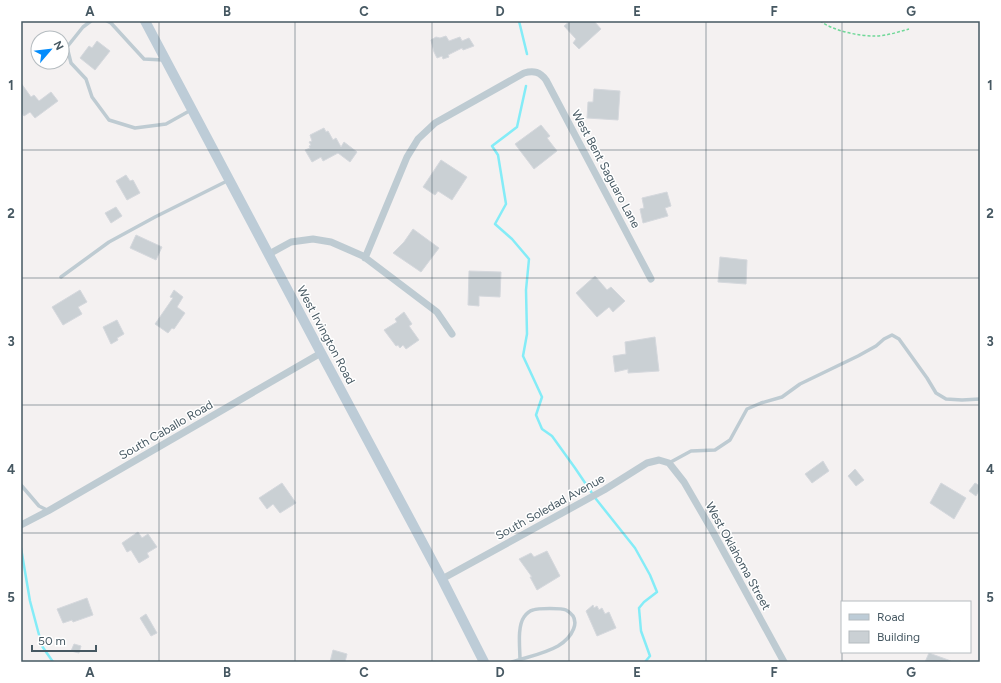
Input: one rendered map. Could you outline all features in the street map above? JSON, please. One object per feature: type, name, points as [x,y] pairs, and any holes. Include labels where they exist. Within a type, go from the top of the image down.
[{"type":"main road","name":"West Irvington Road","points":[[145,21],[320,353],[442,579],[484,662]]},
{"type":"street","name":"West Bent Saguaro Lane","points":[[365,258],[406,157],[418,139],[436,123],[504,85],[529,72],[534,71],[538,72],[546,80],[652,279]]},
{"type":"street","points":[[269,254],[291,242],[313,239],[331,242],[365,258],[437,312],[452,334]]},
{"type":"street","name":"South Caballo Road","points":[[21,525],[48,511],[320,353]]},
{"type":"street","name":"South Soledad Avenue","points":[[442,579],[604,490],[647,462],[659,460],[669,463]]},
{"type":"street","name":"West Oklahoma Street","points":[[669,463],[684,482],[717,538],[784,662]]},
{"type":"lane","points":[[91,21],[83,27],[66,47],[71,63],[86,79],[92,97],[109,120],[135,128],[166,124],[192,109]]},
{"type":"lane","points":[[107,21],[112,23],[144,59],[166,60]]},
{"type":"lane","points":[[61,277],[109,242],[155,217],[230,180]]},
{"type":"lane","points":[[669,463],[691,451],[715,450],[730,440],[747,409],[782,397],[800,384],[858,356],[892,335],[899,339],[927,378],[936,394],[946,399],[980,399]]},
{"type":"lane","points":[[21,485],[39,506],[48,511]]},
{"type":"lane","points":[[512,662],[520,660],[549,650],[560,645],[568,638],[575,625],[574,618],[566,609],[533,609],[523,618],[520,634],[520,660]]},
{"type":"path","points":[[820,21],[827,26],[840,31],[875,36],[909,29]]},
{"type":"building","points":[[570,21],[594,21],[601,29],[579,49],[573,43],[576,39],[564,26]]},
{"type":"building","points":[[446,36],[449,41],[460,37],[462,41],[469,38],[474,46],[463,50],[462,48],[448,55],[449,57],[443,59],[442,56],[437,58],[431,40],[436,37],[440,38]]},
{"type":"building","points":[[97,41],[110,51],[95,70],[80,58],[89,46],[92,48]]},
{"type":"building","points":[[21,83],[31,97],[34,95],[39,101],[51,92],[58,101],[35,118],[30,112],[24,116],[21,112]]},
{"type":"building","points":[[594,89],[620,91],[618,120],[587,118],[588,102],[593,102]]},
{"type":"building","points":[[541,125],[550,136],[547,138],[557,151],[534,169],[515,144]]},
{"type":"building","points":[[324,128],[326,132],[328,131],[333,140],[336,138],[341,147],[344,142],[357,152],[350,162],[338,153],[323,161],[321,157],[312,162],[305,150],[310,148],[309,146],[311,145],[309,142],[312,141],[310,135]]},
{"type":"building","points":[[441,160],[467,177],[452,200],[438,191],[435,195],[423,187]]},
{"type":"building","points":[[126,175],[130,181],[133,180],[140,193],[127,200],[116,181]]},
{"type":"building","points":[[667,192],[671,206],[665,208],[668,216],[643,223],[640,209],[644,208],[642,198]]},
{"type":"building","points":[[116,207],[122,216],[111,223],[105,213]]},
{"type":"building","points":[[413,229],[439,248],[421,272],[393,253],[404,242]]},
{"type":"building","points":[[136,235],[162,247],[156,260],[130,248]]},
{"type":"building","points":[[720,257],[747,260],[746,284],[718,282]]},
{"type":"building","points":[[469,271],[501,272],[500,297],[479,296],[479,306],[468,305]]},
{"type":"building","points":[[595,276],[607,290],[611,287],[625,301],[613,312],[609,307],[597,317],[576,293]]},
{"type":"building","points":[[80,290],[87,302],[78,307],[82,314],[63,325],[52,307]]},
{"type":"building","points":[[174,290],[183,297],[177,307],[185,313],[174,329],[172,328],[168,333],[155,324],[173,298],[170,297]]},
{"type":"building","points":[[404,312],[412,324],[409,326],[419,340],[406,349],[403,345],[400,348],[398,345],[396,346],[384,330],[397,322],[395,319]]},
{"type":"building","points":[[117,320],[124,334],[111,344],[103,327]]},
{"type":"building","points":[[655,337],[659,371],[628,373],[628,369],[615,372],[613,356],[626,354],[625,342]]},
{"type":"building","points":[[823,461],[829,471],[812,483],[805,474]]},
{"type":"building","points":[[855,469],[864,480],[856,486],[848,476]]},
{"type":"building","points":[[282,483],[296,503],[280,513],[273,504],[267,509],[259,498]]},
{"type":"building","points":[[941,483],[966,498],[954,519],[930,503]]},
{"type":"building","points":[[975,483],[980,486],[976,496],[969,491]]},
{"type":"building","points":[[138,532],[142,538],[148,534],[157,547],[147,553],[149,557],[139,563],[131,550],[127,552],[122,543]]},
{"type":"building","points":[[547,551],[560,576],[537,590],[530,577],[532,577],[519,559],[531,553],[534,557]]},
{"type":"building","points":[[87,598],[93,615],[73,622],[72,620],[63,623],[57,609]]},
{"type":"building","points":[[593,605],[594,608],[597,606],[599,610],[602,608],[605,614],[609,612],[616,628],[597,636],[586,611]]},
{"type":"building","points":[[146,614],[157,633],[151,636],[140,618]]},
{"type":"building","points":[[74,644],[81,646],[79,653],[71,651]]},
{"type":"building","points":[[333,650],[347,654],[345,662],[330,662]]},
{"type":"building","points":[[929,653],[951,661],[951,662],[925,662]]},
{"type":"waterway","points":[[519,21],[527,54]]},
{"type":"waterway","points":[[526,86],[517,127],[492,146],[498,155],[506,204],[495,224],[512,239],[529,259],[526,290],[527,334],[523,356],[542,397],[536,415],[542,429],[552,436],[596,499],[635,548],[650,575],[657,592],[639,608],[641,631],[650,656],[645,662]]},
{"type":"waterway","points":[[21,548],[30,601],[42,646],[53,662]]}]
